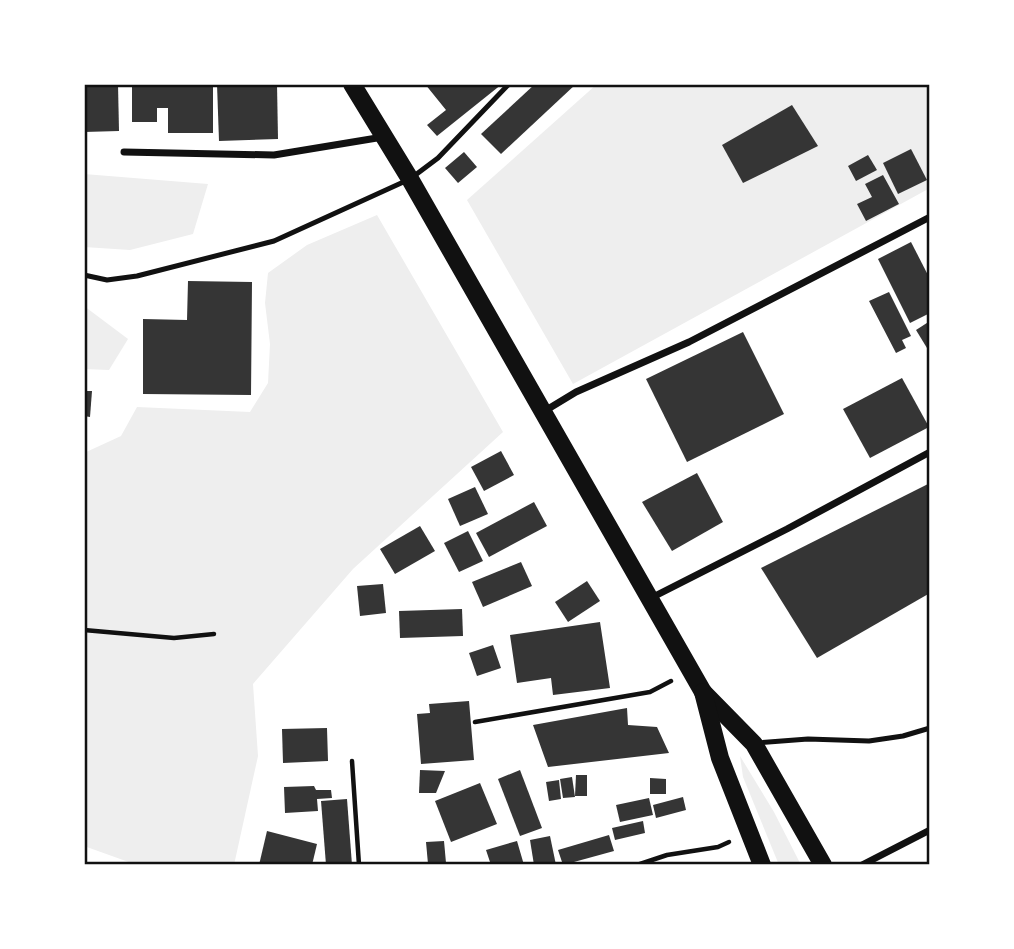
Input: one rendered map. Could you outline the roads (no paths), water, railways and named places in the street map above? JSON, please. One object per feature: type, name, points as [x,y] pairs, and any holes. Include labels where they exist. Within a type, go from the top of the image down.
[{"type":"main road","points":[[352,84],[410,179],[703,692],[754,744],[822,865]]},
{"type":"main road","points":[[703,692],[720,758],[762,865]]},
{"type":"street","points":[[124,152],[274,155],[383,137]]},
{"type":"street","points":[[543,413],[576,392],[689,342],[930,217]]},
{"type":"street","points":[[649,599],[788,529],[930,452]]},
{"type":"street","points":[[862,865],[930,830]]},
{"type":"lane","points":[[84,275],[107,280],[137,276],[274,242],[410,179],[438,158],[509,84]]},
{"type":"lane","points":[[754,744],[808,739],[869,741],[903,736],[930,728]]}]
